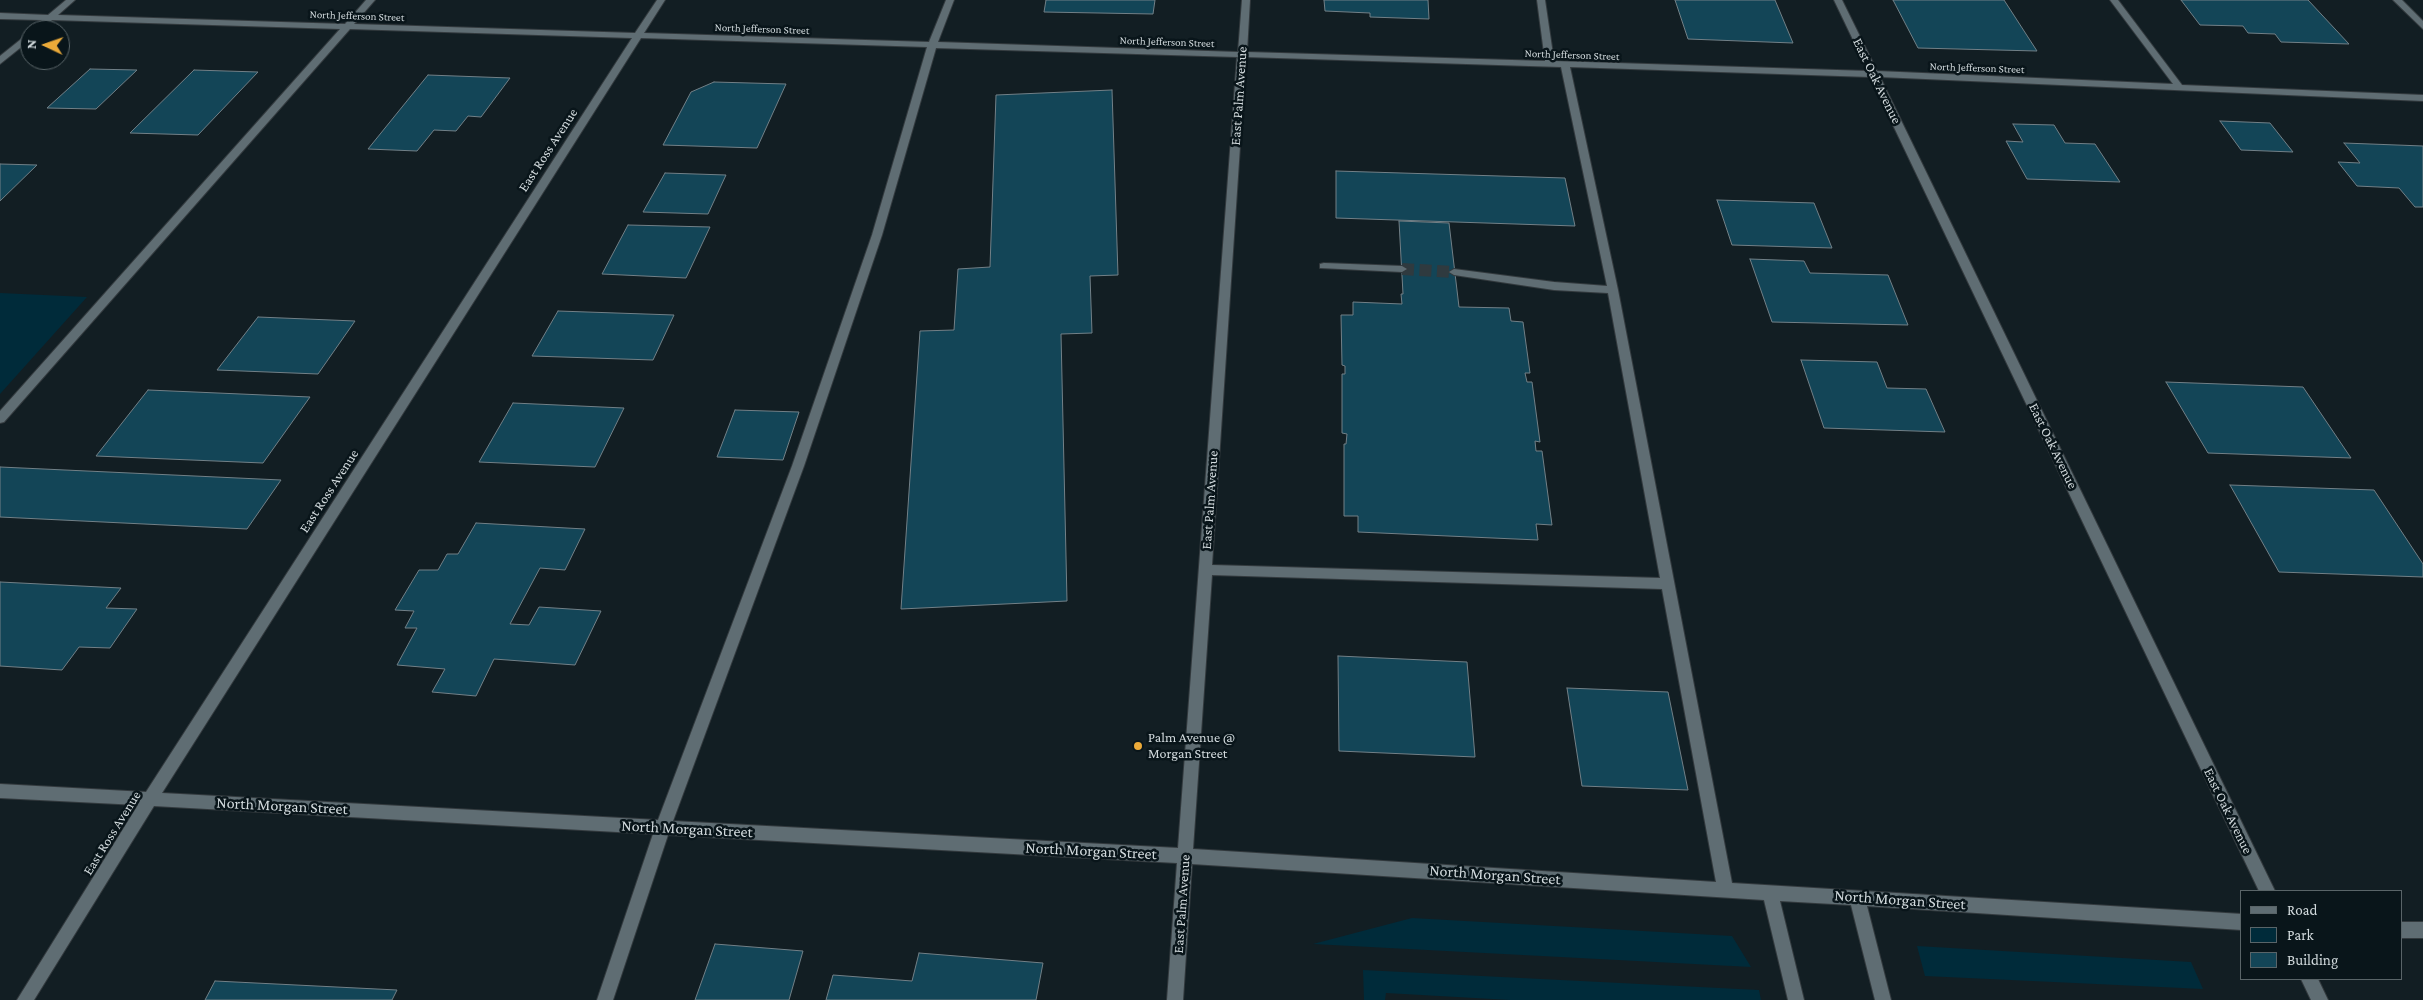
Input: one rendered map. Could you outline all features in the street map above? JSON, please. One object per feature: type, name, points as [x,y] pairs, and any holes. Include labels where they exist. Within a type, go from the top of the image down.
[{"type":"street","points":[[47,20],[70,0]]},
{"type":"street","points":[[0,419],[371,0]]},
{"type":"street","name":"East Ross Avenue","points":[[25,1000],[151,798],[661,0]]},
{"type":"street","points":[[605,1000],[663,828],[798,466],[876,235],[932,46],[950,0]]},
{"type":"street","name":"East Palm Avenue","points":[[1175,1000],[1246,0]]},
{"type":"street","points":[[1541,0],[1550,65]]},
{"type":"street","name":"East Oak Avenue","points":[[1838,0],[2267,890]]},
{"type":"street","points":[[2114,0],[2180,88]]},
{"type":"street","points":[[2397,0],[2423,26]]},
{"type":"street","name":"North Jefferson Street","points":[[0,16],[1565,66],[1874,74],[2423,98]]},
{"type":"street","points":[[0,61],[20,44]]},
{"type":"street","points":[[1565,66],[1614,290],[1725,889]]},
{"type":"street","points":[[1324,266],[1402,269]]},
{"type":"street","points":[[1454,272],[1554,286],[1614,290]]},
{"type":"street","points":[[1205,570],[1668,584]]},
{"type":"street","name":"North Morgan Street","points":[[0,791],[1185,856],[2240,922]]},
{"type":"street","points":[[1770,892],[1796,1000]]},
{"type":"street","points":[[1857,898],[1884,1000]]},
{"type":"street","points":[[2403,930],[2423,930]]},
{"type":"street","points":[[2310,980],[2320,1000]]},
{"type":"green space","points":[[0,293],[87,297],[0,394]]},
{"type":"green space","points":[[1412,918],[1732,936],[1751,967],[1313,944]]},
{"type":"green space","points":[[1917,946],[2191,962],[2203,989],[1925,976]]},
{"type":"green space","points":[[1363,970],[1759,990],[1761,1000],[1510,1000],[1386,993],[1385,1000],[1364,1000]]},
{"type":"building","points":[[1046,0],[1155,0],[1153,14],[1044,12]]},
{"type":"building","points":[[1324,0],[1428,0],[1429,19],[1370,17],[1370,13],[1325,11]]},
{"type":"building","points":[[1675,0],[1775,0],[1793,43],[1688,39]]},
{"type":"building","points":[[1893,0],[2004,0],[2037,51],[1918,48]]},
{"type":"building","points":[[2181,0],[2308,0],[2349,44],[2281,42],[2275,34],[2248,33],[2243,26],[2200,25]]},
{"type":"building","points":[[90,69],[137,70],[96,109],[47,108]]},
{"type":"building","points":[[194,70],[258,72],[198,135],[130,133]]},
{"type":"building","points":[[428,75],[510,78],[481,117],[468,116],[456,131],[434,130],[417,151],[368,149]]},
{"type":"building","points":[[714,82],[786,84],[757,148],[663,145],[691,92]]},
{"type":"building","points":[[1112,90],[1118,275],[1090,276],[1092,333],[1061,334],[1067,601],[901,609],[920,331],[954,330],[958,269],[990,267],[996,95]]},
{"type":"building","points":[[2220,121],[2270,123],[2293,152],[2241,150]]},
{"type":"building","points":[[2013,124],[2054,125],[2065,143],[2095,144],[2120,182],[2027,179],[2006,141],[2023,142]]},
{"type":"building","points":[[2344,143],[2423,146],[2423,207],[2415,207],[2399,188],[2357,186],[2338,162],[2360,163]]},
{"type":"building","points":[[0,164],[37,165],[0,201]]},
{"type":"building","points":[[1336,171],[1565,178],[1575,226],[1336,218]]},
{"type":"building","points":[[665,173],[726,175],[708,214],[643,212]]},
{"type":"building","points":[[1717,200],[1814,203],[1832,248],[1732,245]]},
{"type":"building","points":[[1399,221],[1449,223],[1459,307],[1509,308],[1511,321],[1523,322],[1530,373],[1525,373],[1527,382],[1532,382],[1540,442],[1535,441],[1536,451],[1542,451],[1552,525],[1536,524],[1538,540],[1358,532],[1358,516],[1344,516],[1344,444],[1346,444],[1347,434],[1342,433],[1342,374],[1345,374],[1345,366],[1342,365],[1341,315],[1353,315],[1353,302],[1402,304]]},
{"type":"building","points":[[628,225],[710,227],[686,278],[602,274]]},
{"type":"building","points":[[1750,259],[1804,261],[1810,273],[1888,275],[1908,325],[1772,322]]},
{"type":"building","points":[[558,311],[674,315],[653,360],[532,356]]},
{"type":"building","points":[[258,317],[355,321],[318,374],[217,370]]},
{"type":"building","points":[[1801,360],[1877,362],[1887,388],[1926,389],[1945,432],[1824,428]]},
{"type":"building","points":[[2166,382],[2303,387],[2351,458],[2208,453]]},
{"type":"building","points":[[148,390],[310,397],[263,463],[96,456]]},
{"type":"building","points":[[513,403],[624,408],[595,467],[479,462]]},
{"type":"building","points":[[735,410],[799,412],[783,460],[717,457]]},
{"type":"building","points":[[0,467],[281,480],[247,529],[0,517]]},
{"type":"building","points":[[2230,485],[2374,490],[2423,564],[2423,577],[2279,572]]},
{"type":"building","points":[[476,523],[585,529],[565,570],[540,568],[510,624],[529,625],[539,607],[601,611],[575,665],[494,659],[476,696],[432,692],[445,669],[397,665],[417,628],[405,628],[414,611],[395,610],[419,570],[438,570],[447,554],[458,554]]},
{"type":"building","points":[[0,582],[121,588],[106,608],[137,609],[110,648],[79,647],[62,670],[0,666]]},
{"type":"building","points":[[1338,656],[1467,662],[1475,757],[1339,751]]},
{"type":"building","points":[[1567,688],[1668,692],[1688,790],[1582,786]]},
{"type":"building","points":[[715,944],[803,951],[789,1000],[695,1000]]},
{"type":"building","points":[[919,953],[1043,963],[1036,1000],[826,1000],[833,975],[912,981]]},
{"type":"building","points":[[215,981],[397,990],[392,1000],[205,1000]]},
{"type":"tunnel","points":[[1402,269],[1454,272]]},
{"type":"place","name":"Palm Avenue @ Morgan Street","points":[[1138,746]]}]
